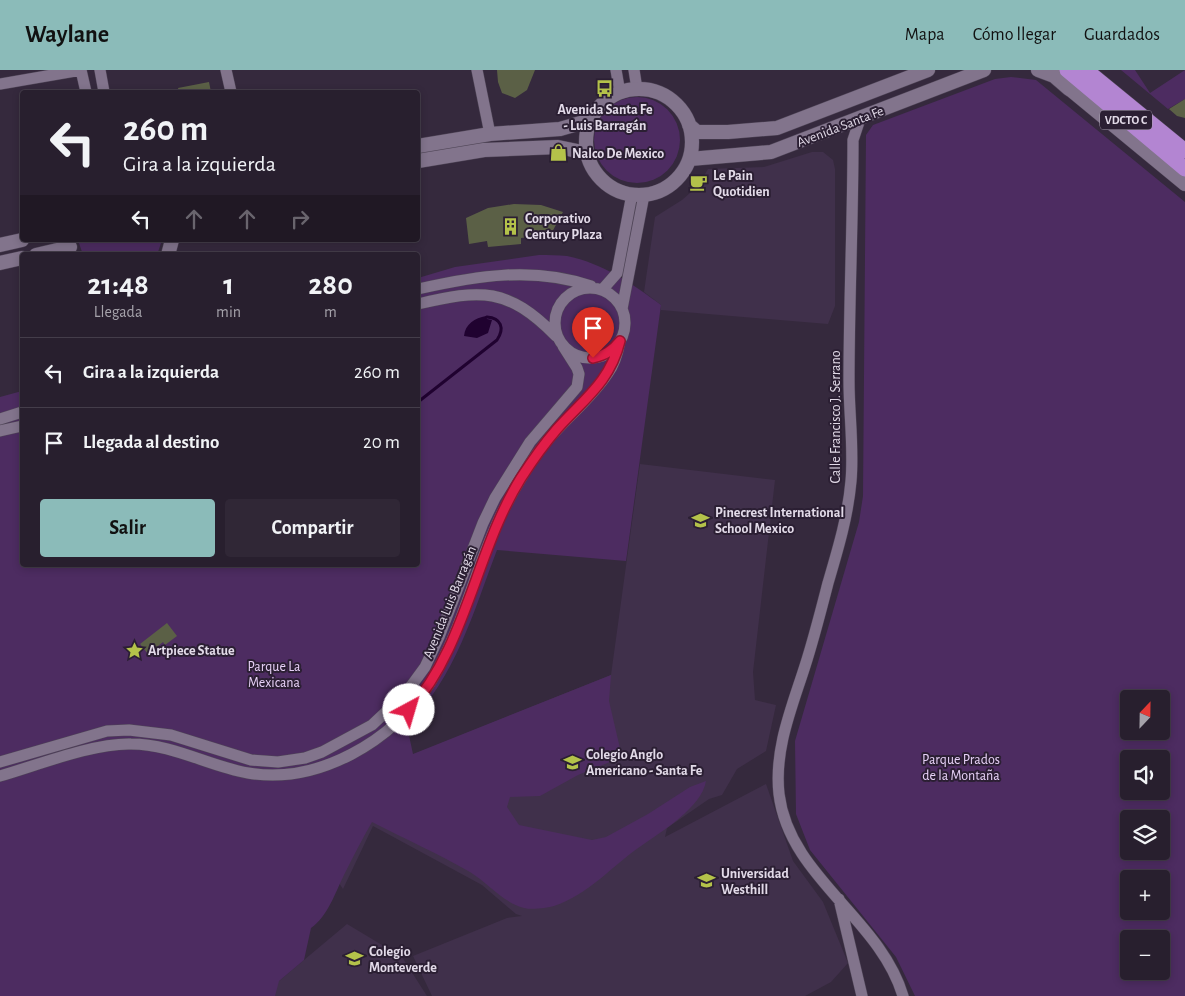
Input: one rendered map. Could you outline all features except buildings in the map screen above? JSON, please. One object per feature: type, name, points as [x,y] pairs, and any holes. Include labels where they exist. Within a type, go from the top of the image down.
[{"type":"highway","name":"VDCTO C","points":[[1086,70],[1185,151]]},
{"type":"highway","name":"VDCTO C","points":[[1062,72],[1185,169]]},
{"type":"street","points":[[0,84],[82,70],[86,90]]},
{"type":"street","points":[[100,70],[104,90]]},
{"type":"street","points":[[226,70],[231,90]]},
{"type":"street","points":[[478,70],[490,134]]},
{"type":"street","points":[[616,70],[620,93]]},
{"type":"street","points":[[634,70],[637,89]]},
{"type":"street","name":"Avenida Santa Fe","points":[[689,125],[697,132],[728,132],[776,128],[928,70]]},
{"type":"street","name":"Avenida Santa Fe","points":[[690,159],[770,152],[984,70]]},
{"type":"street","points":[[1038,70],[1062,72],[1071,90],[1185,184]]},
{"type":"street","points":[[1094,70],[1185,145]]},
{"type":"street","points":[[637,89],[650,90],[668,98],[682,111],[689,125],[692,146],[690,159],[681,175],[661,190],[638,195],[622,192],[607,184],[594,171],[587,153],[586,138],[590,120],[608,99],[620,93],[637,89]]},
{"type":"street","points":[[844,102],[856,108],[860,119]]},
{"type":"street","name":"Calle Francisco J. Serrano","points":[[860,119],[853,140],[849,381],[851,480],[843,530],[806,665],[788,715],[779,761],[779,794],[786,824],[812,869],[862,925],[882,952],[900,984],[903,996]]},
{"type":"street","points":[[420,146],[490,134],[560,129],[590,120]]},
{"type":"street","points":[[420,161],[484,150],[558,147],[587,153]]},
{"type":"street","points":[[560,341],[554,326],[559,304],[566,296],[576,290],[599,289],[617,273],[638,195]]},
{"type":"street","points":[[622,309],[638,195]]},
{"type":"street","points":[[0,245],[20,240]]},
{"type":"street","points":[[51,252],[71,248]]},
{"type":"street","points":[[0,263],[20,258]]},
{"type":"street","points":[[420,289],[470,278],[529,274],[556,276],[611,294],[622,309],[625,320],[624,331],[620,341],[608,352],[593,358],[582,357],[572,353],[526,309],[515,303],[488,294],[463,295],[420,304]]},
{"type":"street","name":"Avenida Luis Barragán","points":[[0,762],[96,734],[129,730],[171,735],[250,760],[278,762],[305,758],[322,752],[372,725],[395,704],[425,667],[486,516],[530,442],[577,387],[578,368],[560,341]]},
{"type":"street","name":"Avenida Luis Barragán","points":[[0,776],[97,748],[129,744],[177,751],[240,771],[260,775],[305,771],[335,762],[360,750],[385,733],[419,699],[436,674],[448,651],[498,522],[520,479],[546,442],[609,373],[620,341]]},
{"type":"street","points":[[0,419],[20,413]]},
{"type":"street","points":[[0,431],[20,426]]},
{"type":"street","points":[[486,516],[498,522]]},
{"type":"street","points":[[129,730],[129,744]]},
{"type":"street","name":"Calle Francisco J. Serrano","points":[[838,898],[862,996]]},
{"type":"shaded area","points":[[812,152],[823,152],[833,160],[835,169],[835,306],[828,324],[661,310],[661,305],[644,292],[655,217],[682,200],[698,186],[708,169],[764,167]]},
{"type":"shaded area","points":[[486,316],[487,319],[492,320],[488,333],[477,338],[464,336],[466,328],[471,322]]},
{"type":"shaded area","points":[[640,464],[775,480],[753,672],[755,700],[776,705],[766,751],[737,769],[722,795],[709,799],[667,828],[665,837],[766,784],[793,861],[823,902],[848,963],[831,982],[805,996],[432,996],[413,956],[507,918],[522,916],[516,914],[482,885],[373,826],[343,889],[326,864],[342,783],[611,675]]},
{"type":"shaded area","name":"Colegio Monteverde","points":[[347,924],[402,957],[427,996],[261,996]]},
{"type":"green space","points":[[1121,70],[1135,70],[1150,93],[1185,70],[1185,99],[1168,109]]},
{"type":"green space","name":"Parque Prados de la Montaña","points":[[1011,77],[1036,80],[1185,202],[1185,996],[915,996],[896,957],[810,850],[796,814],[795,741],[859,522],[863,496],[866,135],[873,125],[995,79]]},
{"type":"green space","points":[[637,97],[653,101],[667,110],[676,124],[680,140],[676,156],[667,170],[653,179],[637,183],[621,179],[607,170],[598,156],[594,140],[598,124],[607,110],[621,101]]},
{"type":"green space","points":[[79,242],[161,242],[158,252],[82,252]]},
{"type":"green space","name":"Parque La Mexicana","points":[[539,255],[567,256],[605,269],[639,289],[661,305],[626,561],[497,550],[471,620],[451,665],[424,707],[407,726],[413,754],[611,675],[609,701],[622,757],[578,775],[540,796],[510,797],[507,807],[519,825],[592,840],[606,837],[648,814],[690,787],[706,781],[703,791],[680,818],[578,895],[554,906],[539,908],[527,909],[516,905],[502,897],[477,876],[372,822],[327,911],[311,928],[304,960],[279,981],[275,996],[0,996],[0,397],[20,392],[20,567],[420,567],[420,277],[455,267]]},
{"type":"waterway","points":[[420,400],[497,340],[501,331],[500,324],[496,319],[487,317]]},
{"type":"place","name":"Avenida Santa Fe - Luis Barragán","points":[[605,89]]},
{"type":"place","name":"Nalco De Mexico","points":[[558,153]]},
{"type":"place","name":"Le Pain Quotidien","points":[[699,183]]},
{"type":"place","name":"Corporativo Century Plaza","points":[[511,226]]},
{"type":"place","name":"Pinecrest International School Mexico","points":[[701,520]]},
{"type":"place","name":"Artpiece Statue","points":[[134,650]]},
{"type":"place","name":"Colegio Anglo Americano - Santa Fe","points":[[572,762]]},
{"type":"place","name":"Universidad Westhill","points":[[707,881]]},
{"type":"place","name":"Colegio Monteverde","points":[[355,959]]},
{"type":"route","points":[[409,710],[429,685],[448,651],[502,512],[520,479],[546,442],[609,373],[618,352],[620,341],[604,355],[593,358]]}]
